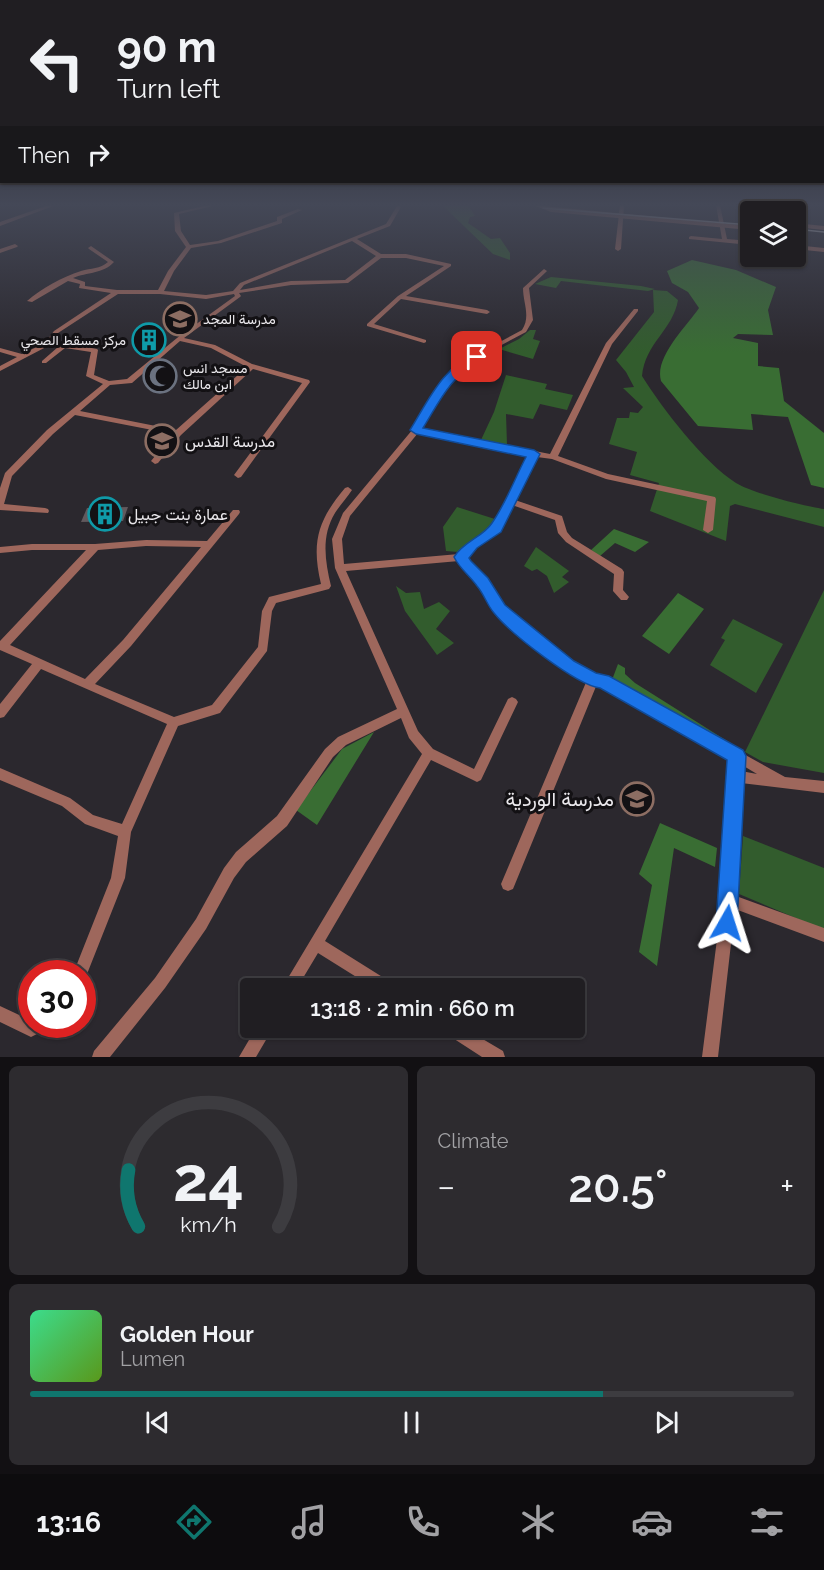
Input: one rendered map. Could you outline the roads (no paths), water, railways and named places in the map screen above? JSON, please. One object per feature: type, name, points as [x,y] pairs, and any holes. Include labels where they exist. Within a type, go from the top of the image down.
[{"type":"street","points":[[6,254],[10,256]]},
{"type":"street","points":[[30,301],[47,289],[84,272],[101,271],[111,262],[100,254]]},
{"type":"street","points":[[160,292],[184,254]]},
{"type":"street","points":[[235,292],[242,284],[262,273],[314,254]]},
{"type":"street","points":[[377,254],[406,256],[449,265],[400,297],[369,325],[424,342]]},
{"type":"street","points":[[69,279],[83,283],[81,287],[117,292],[160,292],[206,297],[291,283],[346,282],[380,256]]},
{"type":"street","points":[[512,702],[477,776],[429,753],[413,734],[340,568],[336,546],[342,522],[416,430],[457,369],[525,331],[532,317],[526,288],[544,271]]},
{"type":"street","points":[[0,369],[46,344],[56,332],[117,292]]},
{"type":"street","points":[[46,344],[95,350],[90,376],[108,383],[129,381],[179,339],[238,296],[235,292]]},
{"type":"street","points":[[400,297],[487,312]]},
{"type":"street","points":[[553,457],[609,343],[636,310]]},
{"type":"street","points":[[179,339],[213,346],[252,366],[306,382],[238,475]]},
{"type":"street","points":[[44,362],[65,345]]},
{"type":"street","points":[[0,350],[24,357]]},
{"type":"street","points":[[155,461],[178,433],[252,366]]},
{"type":"street","points":[[45,511],[0,505],[8,475],[20,460],[108,383]]},
{"type":"street","points":[[74,412],[178,433]]},
{"type":"street","points":[[416,430],[553,457],[606,476],[712,499],[708,530]]},
{"type":"street","points":[[340,568],[462,557],[472,545],[496,528],[534,454]]},
{"type":"street","points":[[95,547],[1,646],[174,722],[216,709],[262,648],[267,611],[273,600],[326,586],[319,556],[322,531],[328,516],[348,490]]},
{"type":"street","points":[[511,501],[559,518],[563,533],[569,540],[619,572],[618,591],[624,597]]},
{"type":"street","points":[[87,685],[127,643],[236,512]]},
{"type":"street","points":[[0,550],[146,543],[209,544]]},
{"type":"street","points":[[462,557],[465,564],[483,582],[500,610],[568,666],[593,680],[603,681],[782,781]]},
{"type":"street","points":[[0,713],[39,663]]},
{"type":"street","points":[[508,884],[593,680]]},
{"type":"street","points":[[100,1057],[160,983],[201,924],[241,856],[282,821],[329,753],[342,741],[404,711]]},
{"type":"street","points":[[86,960],[118,878],[125,832],[174,722]]},
{"type":"street","points":[[295,978],[429,753]]},
{"type":"street","points":[[710,1057],[729,900],[736,756]]},
{"type":"street","points":[[0,774],[66,802],[89,820],[125,832]]},
{"type":"street","points":[[736,776],[757,781],[782,781],[824,787]]},
{"type":"street","points":[[729,900],[824,935]]},
{"type":"street","points":[[316,944],[371,978]]},
{"type":"street","points":[[0,1014],[18,1023]]},
{"type":"street","points":[[247,1057],[259,1038]]},
{"type":"street","points":[[466,1038],[497,1057]]},
{"type":"place","name":"مدرسة المجد","points":[[180,319]]},
{"type":"place","name":"مركز مسقط الصحي","points":[[149,340]]},
{"type":"place","name":"مسجد انس ابن مالك","points":[[160,376]]},
{"type":"place","name":"مدرسة القدس","points":[[162,441]]},
{"type":"place","name":"عمارة بنت جبيل","points":[[105,514]]},
{"type":"place","name":"مدرسة الوردية","points":[[637,799]]}]
